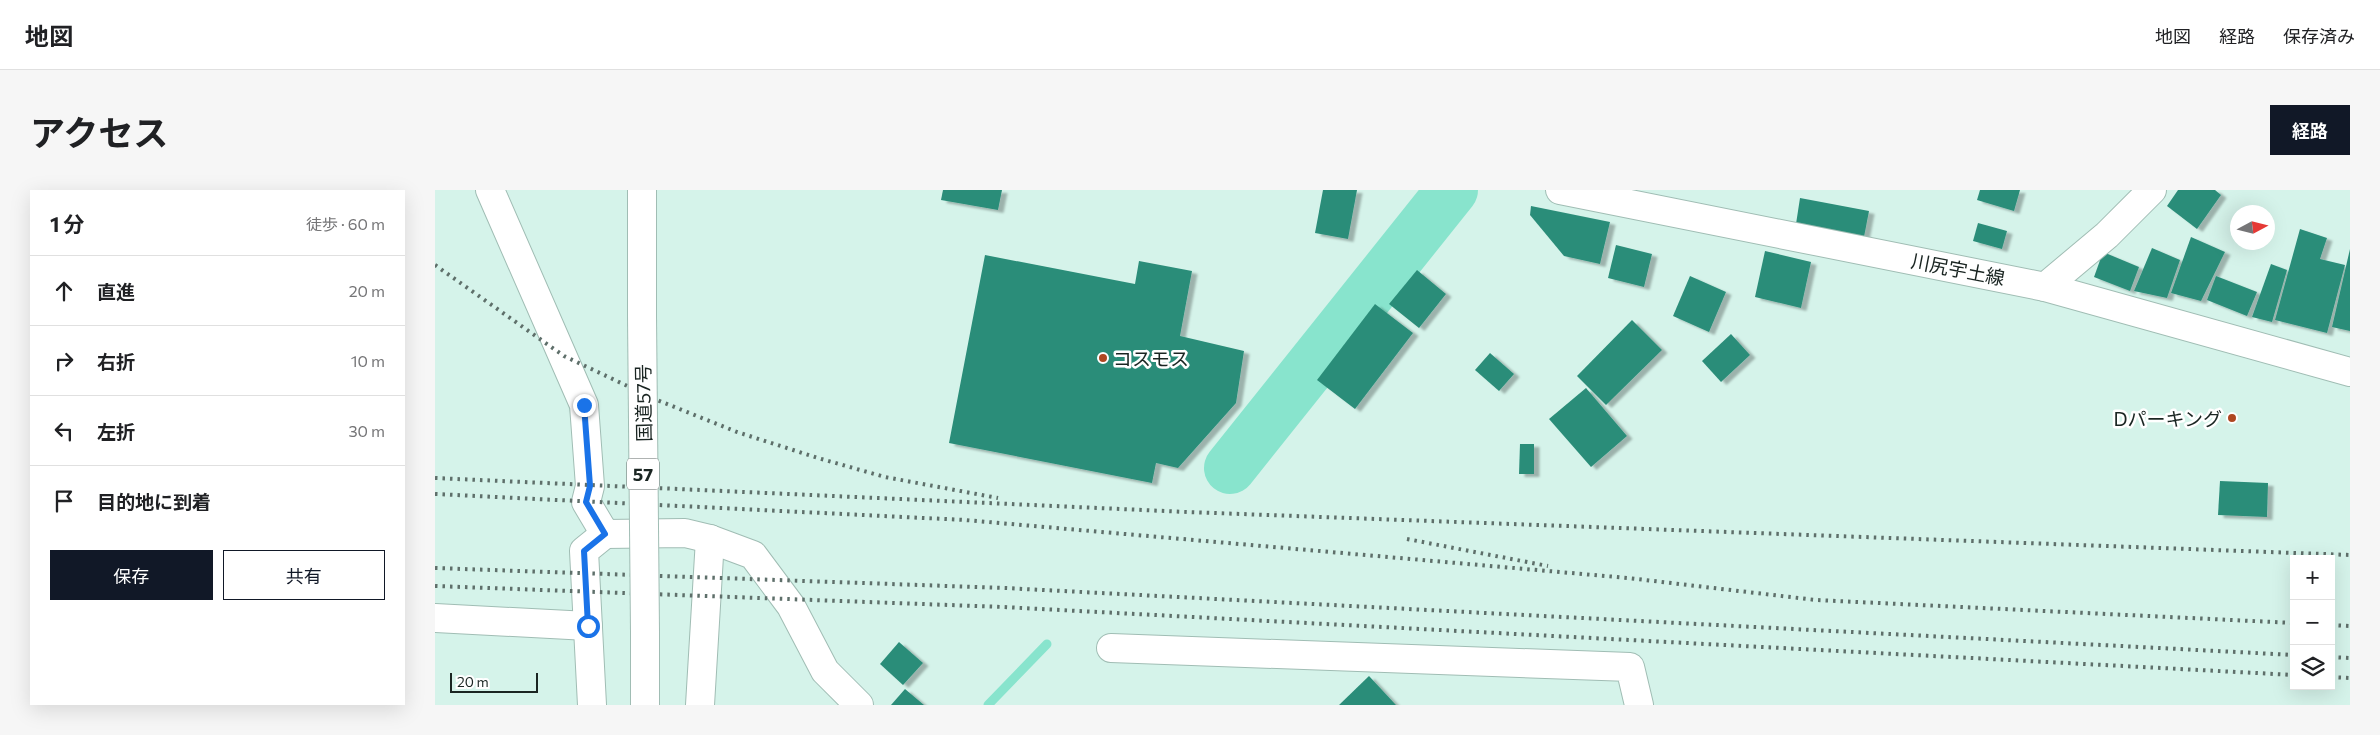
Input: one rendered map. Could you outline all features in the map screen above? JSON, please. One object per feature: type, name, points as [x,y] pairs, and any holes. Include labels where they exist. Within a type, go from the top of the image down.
[{"type":"main road","points":[[490,190],[584,405],[590,486],[586,502],[605,534]]},
{"type":"main road","name":"国道57号","points":[[642,190],[645,705]]},
{"type":"main road","name":"川尻宇土線","points":[[1560,190],[2045,287],[2350,372]]},
{"type":"main road","points":[[2045,287],[2107,235],[2152,190]]},
{"type":"main road","points":[[592,705],[584,551],[605,534],[685,533],[710,539],[753,554],[791,606],[825,670],[859,705]]},
{"type":"main road","points":[[700,705],[710,539]]},
{"type":"main road","points":[[435,618],[588,626]]},
{"type":"main road","points":[[1111,648],[1630,667],[1639,705]]},
{"type":"building","points":[[943,190],[1002,190],[998,210],[941,200]]},
{"type":"building","points":[[1323,190],[1357,190],[1348,239],[1315,233]]},
{"type":"building","points":[[1980,190],[2020,190],[2014,211],[1977,200]]},
{"type":"building","points":[[2178,190],[2215,190],[2221,195],[2197,229],[2167,206]]},
{"type":"building","points":[[1800,198],[1869,211],[1864,237],[1796,224]]},
{"type":"building","points":[[1531,206],[1610,222],[1600,264],[1564,256],[1530,215]]},
{"type":"building","points":[[1978,223],[2007,231],[2002,249],[1973,241]]},
{"type":"building","points":[[2300,229],[2327,238],[2320,259],[2345,265],[2327,333],[2275,320]]},
{"type":"building","points":[[2191,237],[2225,252],[2201,301],[2171,293]]},
{"type":"building","points":[[1616,245],[1652,254],[1644,287],[1608,278]]},
{"type":"building","points":[[2152,248],[2180,260],[2167,298],[2134,291]]},
{"type":"building","points":[[2350,249],[2350,331],[2332,327]]},
{"type":"building","points":[[1765,251],[1811,262],[1801,308],[1755,297]]},
{"type":"building","points":[[2103,252],[2139,267],[2130,291],[2094,277]]},
{"type":"building","points":[[985,255],[1135,284],[1139,261],[1192,271],[1180,336],[1244,351],[1236,403],[1178,468],[1156,463],[1152,483],[949,443]]},
{"type":"building","points":[[2271,264],[2287,270],[2272,322],[2252,317]]},
{"type":"building","points":[[1417,270],[1446,294],[1419,328],[1389,304]]},
{"type":"building","points":[[1690,276],[1726,292],[1709,332],[1673,316]]},
{"type":"building","points":[[2216,276],[2257,292],[2247,316],[2207,300]]},
{"type":"building","points":[[1375,304],[1413,333],[1355,409],[1317,380]]},
{"type":"building","points":[[1632,320],[1662,350],[1606,405],[1577,376]]},
{"type":"building","points":[[1731,334],[1750,355],[1721,382],[1702,361]]},
{"type":"building","points":[[1490,353],[1514,374],[1499,391],[1475,370]]},
{"type":"building","points":[[1586,388],[1627,436],[1591,467],[1549,419]]},
{"type":"building","points":[[1520,444],[1534,444],[1534,474],[1519,474]]},
{"type":"building","points":[[2220,481],[2268,483],[2267,517],[2218,515]]},
{"type":"building","points":[[899,642],[923,663],[903,685],[880,664]]},
{"type":"building","points":[[1369,676],[1396,705],[1339,705]]},
{"type":"building","points":[[905,689],[924,705],[891,705]]},
{"type":"waterway","points":[[1230,468],[1452,190]]},
{"type":"waterway","points":[[988,705],[1047,644]]},
{"type":"railway","points":[[435,265],[564,356],[657,400],[737,432],[818,458],[885,477],[998,498]]},
{"type":"railway","points":[[435,478],[1187,512],[2350,555]]},
{"type":"railway","points":[[435,494],[965,520],[1628,578],[1816,600],[2290,623]]},
{"type":"railway","points":[[1407,539],[1548,566]]},
{"type":"railway","points":[[435,568],[1005,588],[2290,655]]},
{"type":"railway","points":[[435,586],[1003,607],[2290,675]]},
{"type":"railway","points":[[2335,625],[2350,626]]},
{"type":"railway","points":[[2335,657],[2350,658]]},
{"type":"railway","points":[[2335,677],[2350,678]]},
{"type":"place","name":"コスモス","points":[[1103,358]]},
{"type":"place","name":"Dパーキング","points":[[2232,418]]},
{"type":"route","points":[[584,405],[590,486],[586,502],[605,534],[584,551],[588,626]]}]
